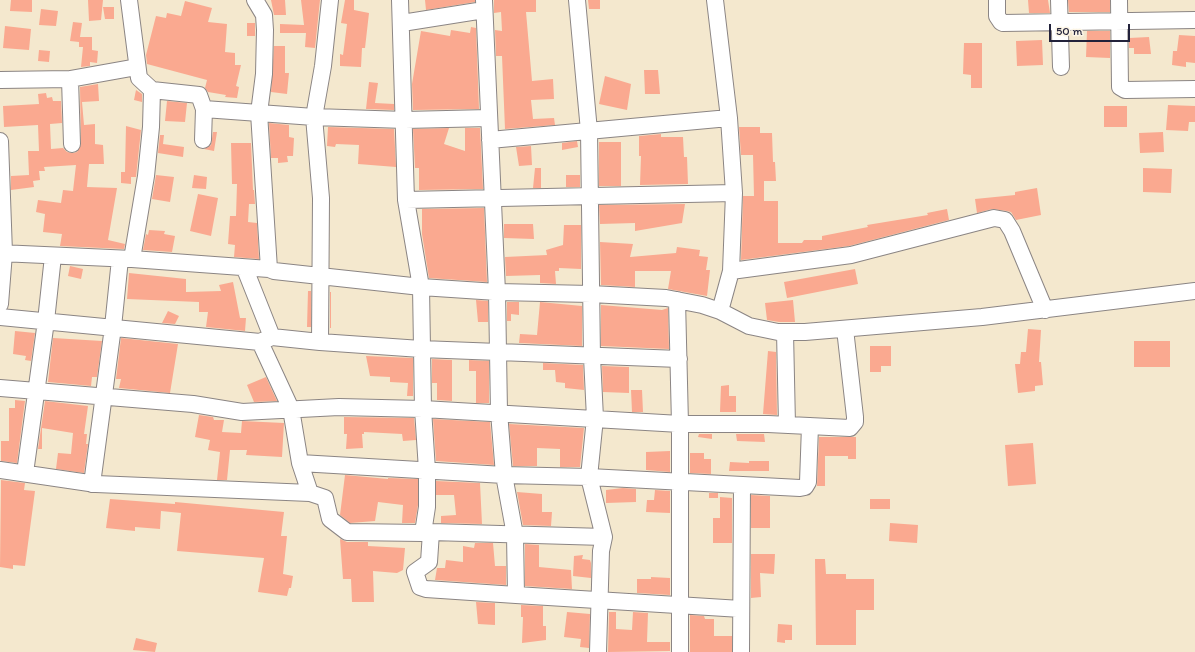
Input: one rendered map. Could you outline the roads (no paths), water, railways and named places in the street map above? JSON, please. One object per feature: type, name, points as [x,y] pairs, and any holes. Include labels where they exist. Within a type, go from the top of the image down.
[{"type":"street","points":[[129,0],[139,78],[152,90],[197,95],[200,97],[204,109],[203,140]]},
{"type":"street","points":[[254,0],[264,15],[265,30],[264,74],[259,113],[269,269]]},
{"type":"street","points":[[320,342],[321,198],[314,117],[323,66],[330,0]]},
{"type":"street","points":[[400,0],[405,120],[406,200],[421,287],[421,349],[427,470],[426,507],[429,562],[416,572],[420,587],[437,590],[740,609]]},
{"type":"street","points":[[577,0],[589,131],[592,357],[595,418],[589,477],[604,537],[601,551],[598,652]]},
{"type":"street","points":[[716,0],[729,118],[734,193],[731,270],[720,311]]},
{"type":"street","points":[[997,0],[997,16],[1001,22],[1061,23],[1195,20]]},
{"type":"street","points":[[1060,0],[1062,67]]},
{"type":"street","points":[[1119,0],[1120,87],[1122,89],[1195,89]]},
{"type":"street","points":[[402,23],[484,5],[497,292],[499,412],[504,475],[515,535],[516,595]]},
{"type":"street","points":[[0,80],[70,78],[137,68]]},
{"type":"street","points":[[70,78],[72,144]]},
{"type":"street","points":[[92,484],[113,328],[126,259],[146,176],[151,127],[152,90]]},
{"type":"street","points":[[204,109],[314,117],[405,120],[489,118]]},
{"type":"street","points":[[490,140],[729,118]]},
{"type":"street","points":[[0,141],[2,253],[0,304]]},
{"type":"street","points":[[406,200],[734,193]]},
{"type":"street","points":[[731,270],[852,255],[994,218],[1005,220],[1012,231],[1045,310]]},
{"type":"street","points":[[2,253],[126,259],[244,269],[269,269],[421,287],[497,292],[591,294],[677,300],[720,311],[749,326],[765,330],[785,332],[845,329],[1045,310],[1195,291]]},
{"type":"street","points":[[25,473],[46,322],[53,256]]},
{"type":"street","points":[[244,269],[266,340],[291,409],[300,463],[310,493]]},
{"type":"street","points":[[677,300],[682,605],[680,652]]},
{"type":"street","points":[[0,317],[113,328],[266,340],[421,349],[679,360]]},
{"type":"street","points":[[0,388],[193,404],[242,412],[339,407],[423,409],[499,412],[680,424],[787,425],[850,428],[855,422],[845,329]]},
{"type":"street","points":[[785,332],[787,425]]},
{"type":"street","points":[[300,463],[504,475],[589,477],[806,487],[808,482],[810,426]]},
{"type":"street","points":[[0,470],[92,484],[310,493],[325,498],[330,519],[347,532],[604,537]]},
{"type":"street","points":[[741,652],[740,609],[742,485]]}]
